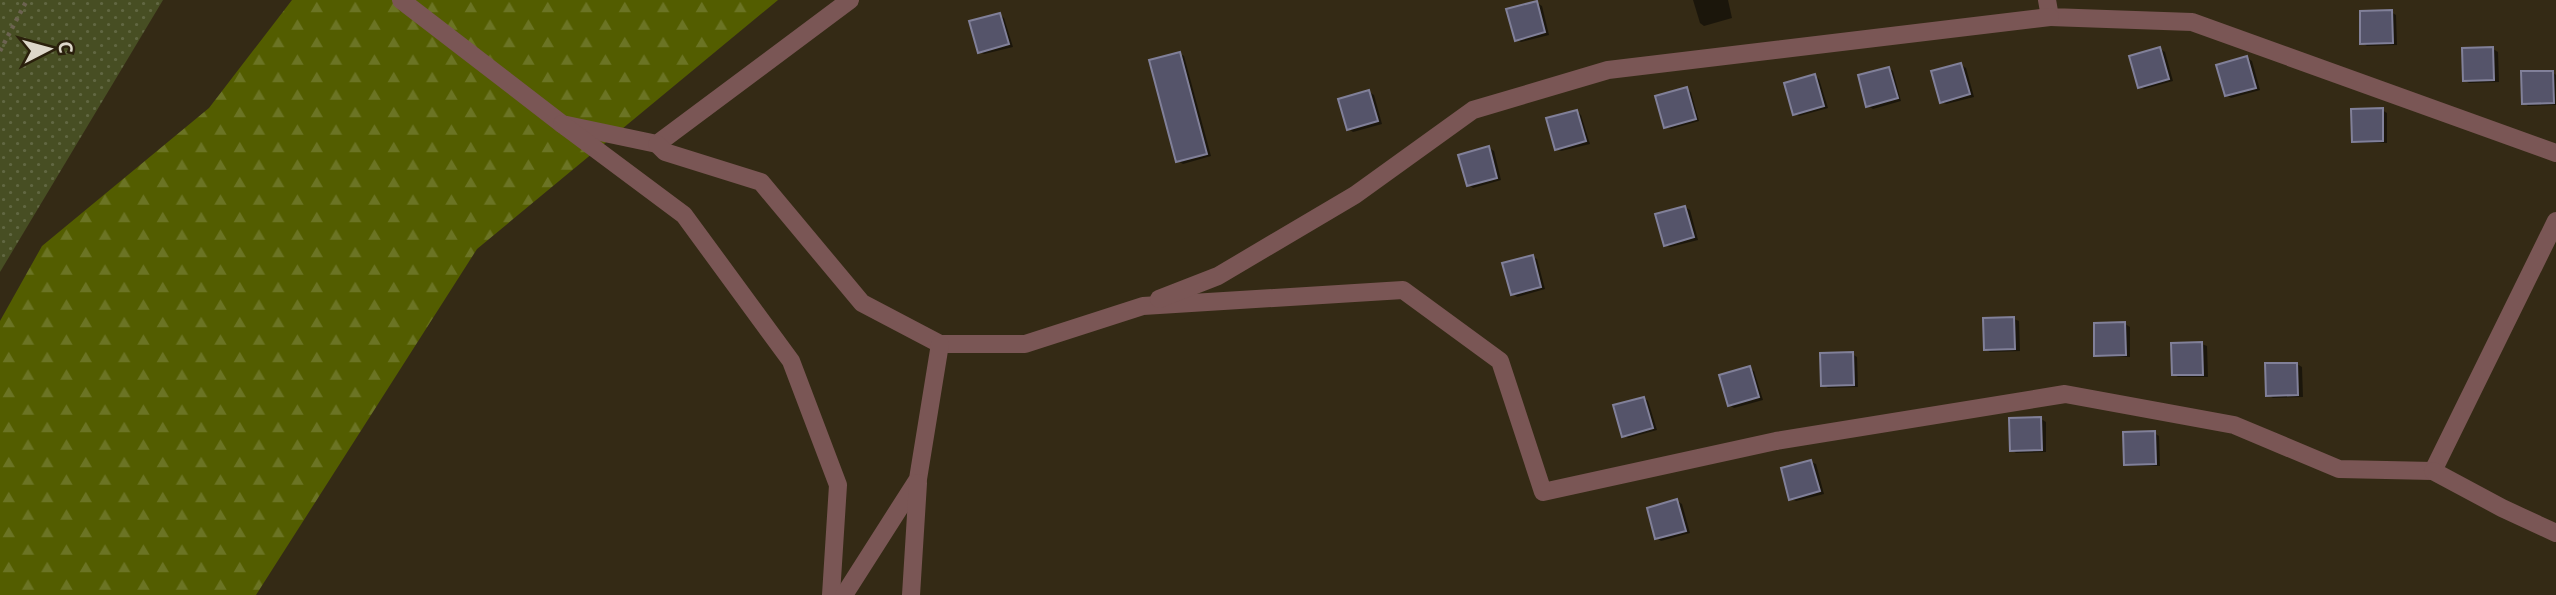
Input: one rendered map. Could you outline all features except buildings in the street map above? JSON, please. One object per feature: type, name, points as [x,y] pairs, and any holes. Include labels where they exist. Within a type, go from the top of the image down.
[{"type":"street","points":[[401,0],[684,215],[792,361],[838,485],[831,595]]},
{"type":"street","points":[[657,144],[850,0]]},
{"type":"street","points":[[562,124],[657,144],[665,152],[761,182],[862,303],[940,344],[1025,344],[1143,306],[1218,276],[1355,195],[1473,110],[1608,70],[2049,8],[2192,22],[2556,153]]},
{"type":"street","points":[[2433,471],[2556,221]]},
{"type":"street","points":[[1143,306],[1403,290],[1500,361],[1543,492],[1776,441],[2065,394],[2234,425],[2339,469],[2433,471],[2556,533]]},
{"type":"street","points":[[911,595],[918,479],[940,344]]},
{"type":"street","points":[[844,595],[918,479]]},
{"type":"path","points":[[0,51],[27,0]]},
{"type":"green space","points":[[0,0],[163,0],[0,272]]},
{"type":"green space","points":[[292,0],[778,0],[477,249],[256,595],[0,595],[0,321],[42,246],[209,108]]}]
